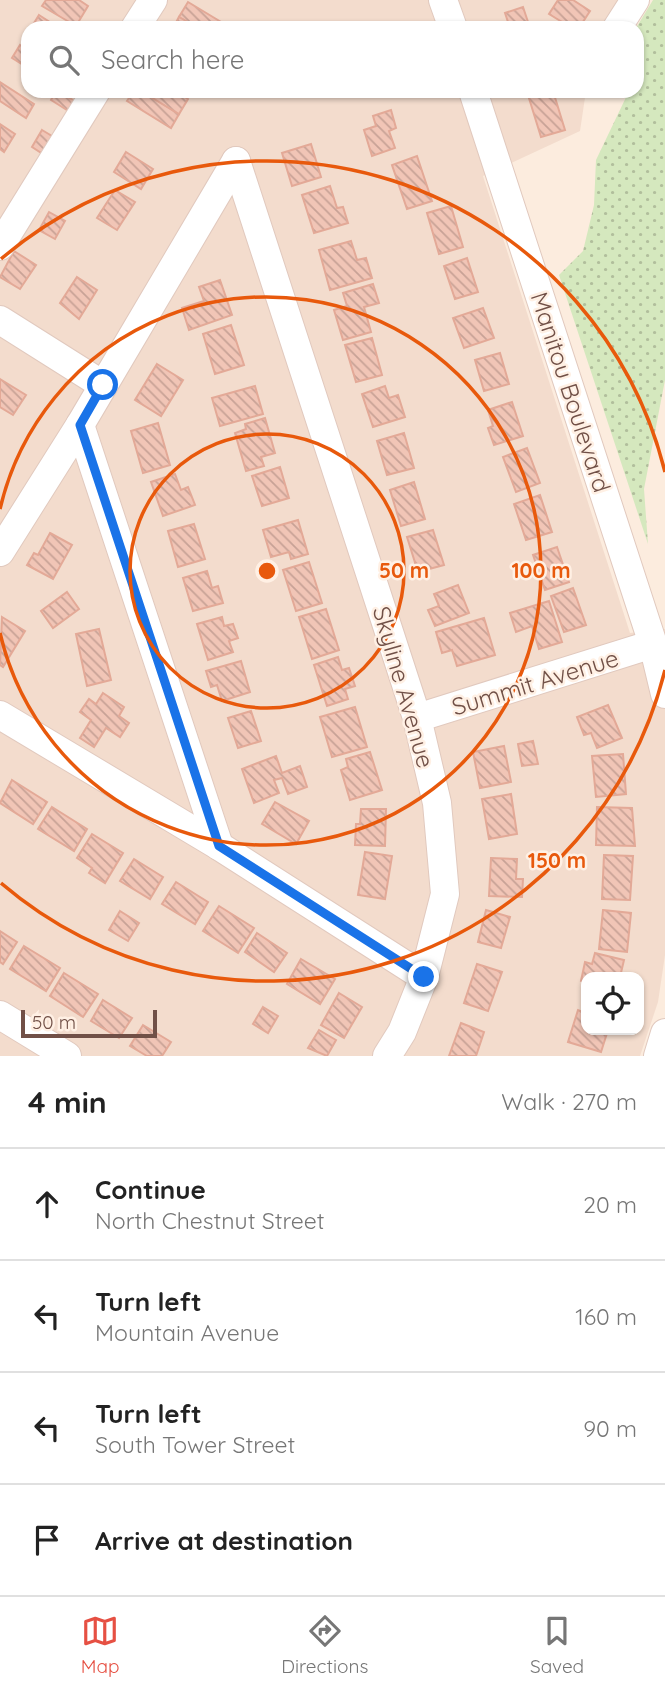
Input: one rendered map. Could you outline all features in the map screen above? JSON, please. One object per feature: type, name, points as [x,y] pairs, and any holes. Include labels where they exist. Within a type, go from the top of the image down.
[{"type":"street","points":[[140,21],[153,0]]},
{"type":"street","points":[[622,21],[635,0]]},
{"type":"street","points":[[0,246],[92,98]]},
{"type":"street","name":"Manitou Boulevard","points":[[475,98],[654,630],[665,694]]},
{"type":"street","name":"Skyline Avenue","points":[[103,385],[236,162],[417,719],[437,803],[445,894],[424,977],[402,1032],[387,1056]]},
{"type":"street","points":[[0,320],[103,385],[0,552]]},
{"type":"street","points":[[80,425],[219,846]]},
{"type":"street","name":"Summit Avenue","points":[[417,719],[654,630]]},
{"type":"street","points":[[0,715],[219,846],[424,977]]},
{"type":"street","points":[[0,1014],[67,1056]]},
{"type":"street","points":[[658,1056],[665,1033]]},
{"type":"shaded area","points":[[0,0],[618,0],[604,21],[21,21],[21,98],[585,98],[580,131],[483,176],[630,633],[665,629],[665,955],[658,1002],[640,1056],[0,1056]]},
{"type":"green space","points":[[653,0],[665,0],[665,380],[644,489],[648,544],[559,275],[583,251],[594,205],[596,160],[626,98],[644,98],[644,21],[640,21]]},
{"type":"building","points":[[46,0],[79,0],[88,6],[79,21],[68,21],[42,6]]},
{"type":"building","points":[[558,0],[573,0],[590,11],[584,21],[560,21],[549,14]]},
{"type":"building","points":[[188,2],[219,21],[186,21],[179,17]]},
{"type":"building","points":[[523,7],[528,21],[508,21],[505,13]]},
{"type":"building","points":[[39,15],[48,21],[35,21]]},
{"type":"building","points":[[20,45],[21,46],[21,64],[12,58]]},
{"type":"building","points":[[0,82],[34,104],[26,118],[0,101]]},
{"type":"building","points":[[69,98],[77,102],[70,112],[51,100]]},
{"type":"building","points":[[129,98],[153,98],[179,114],[171,128],[127,101]]},
{"type":"building","points":[[153,98],[186,98],[179,114]]},
{"type":"building","points":[[529,98],[555,98],[565,130],[541,137]]},
{"type":"building","points":[[391,110],[396,128],[389,131],[395,148],[372,156],[364,130],[376,126],[373,116]]},
{"type":"building","points":[[0,124],[15,134],[4,152],[0,149]]},
{"type":"building","points":[[42,130],[57,139],[46,156],[32,147]]},
{"type":"building","points":[[311,144],[321,177],[292,186],[282,153]]},
{"type":"building","points":[[126,152],[153,169],[141,189],[114,172]]},
{"type":"building","points":[[417,156],[432,201],[407,209],[392,165]]},
{"type":"building","points":[[330,186],[337,208],[343,207],[348,223],[314,233],[302,195]]},
{"type":"building","points":[[115,190],[135,202],[117,230],[97,218]]},
{"type":"building","points":[[451,206],[463,247],[439,254],[427,213]]},
{"type":"building","points":[[49,212],[65,221],[55,239],[39,230]]},
{"type":"building","points":[[351,241],[357,260],[366,258],[372,278],[330,290],[319,250]]},
{"type":"building","points":[[14,251],[36,265],[20,289],[0,277]]},
{"type":"building","points":[[467,258],[478,292],[455,299],[444,266]]},
{"type":"building","points":[[77,277],[97,290],[79,319],[60,303]]},
{"type":"building","points":[[220,280],[232,315],[189,330],[182,308],[204,301],[199,287]]},
{"type":"building","points":[[373,284],[379,303],[364,307],[371,332],[343,340],[334,310],[347,306],[343,293]]},
{"type":"building","points":[[483,308],[494,338],[464,348],[453,318]]},
{"type":"building","points":[[231,325],[244,365],[215,374],[203,334]]},
{"type":"building","points":[[372,338],[382,375],[356,382],[345,345]]},
{"type":"building","points":[[500,353],[509,384],[484,391],[475,360]]},
{"type":"building","points":[[157,364],[183,380],[161,416],[135,400]]},
{"type":"building","points":[[0,379],[26,395],[13,415],[0,407]]},
{"type":"building","points":[[255,386],[263,414],[220,426],[212,398]]},
{"type":"building","points":[[385,386],[389,398],[398,395],[405,417],[373,427],[362,394]]},
{"type":"building","points":[[512,402],[523,436],[494,445],[488,428],[493,426],[488,410]]},
{"type":"building","points":[[265,418],[275,453],[261,457],[264,466],[246,471],[235,433],[246,429],[245,424]]},
{"type":"building","points":[[158,423],[170,465],[143,473],[131,431]]},
{"type":"building","points":[[404,433],[414,468],[387,475],[377,441]]},
{"type":"building","points":[[527,448],[540,483],[516,492],[503,457]]},
{"type":"building","points":[[280,467],[289,498],[262,506],[252,476]]},
{"type":"building","points":[[175,474],[181,490],[188,487],[195,505],[163,516],[151,482]]},
{"type":"building","points":[[414,482],[425,519],[401,526],[390,490]]},
{"type":"building","points":[[540,495],[552,532],[526,540],[514,504]]},
{"type":"building","points":[[298,520],[308,554],[291,559],[289,552],[271,557],[263,530]]},
{"type":"building","points":[[194,524],[205,559],[178,567],[168,531]]},
{"type":"building","points":[[433,530],[444,565],[418,572],[407,537]]},
{"type":"building","points":[[50,533],[72,545],[53,579],[27,565],[34,553],[38,555]]},
{"type":"building","points":[[557,547],[569,582],[545,590],[533,555]]},
{"type":"building","points":[[309,562],[322,603],[296,611],[283,570]]},
{"type":"building","points":[[207,571],[212,588],[218,586],[223,603],[193,611],[183,578]]},
{"type":"building","points":[[458,585],[469,613],[435,626],[428,610],[439,606],[434,594]]},
{"type":"building","points":[[573,588],[586,625],[564,632],[551,596]]},
{"type":"building","points":[[67,592],[79,609],[53,628],[41,611]]},
{"type":"building","points":[[549,601],[562,642],[539,649],[532,626],[516,632],[510,613]]},
{"type":"building","points":[[326,609],[339,650],[312,659],[299,617]]},
{"type":"building","points":[[2,617],[25,631],[3,667],[0,665]]},
{"type":"building","points":[[222,617],[224,626],[233,624],[238,638],[229,641],[233,652],[208,660],[197,624]]},
{"type":"building","points":[[484,618],[495,655],[457,666],[452,650],[442,653],[436,632]]},
{"type":"building","points":[[99,629],[111,680],[87,686],[76,634]]},
{"type":"building","points":[[338,657],[342,670],[349,668],[355,686],[345,689],[348,699],[327,706],[314,665]]},
{"type":"building","points":[[241,661],[250,692],[222,701],[217,685],[211,687],[206,671]]},
{"type":"building","points":[[103,693],[124,707],[119,716],[129,723],[120,737],[106,728],[94,747],[80,738],[91,720],[80,712],[89,699],[96,704]]},
{"type":"building","points":[[608,705],[622,738],[597,748],[591,733],[584,735],[577,717]]},
{"type":"building","points":[[355,707],[367,747],[332,757],[320,717]]},
{"type":"building","points":[[251,711],[261,741],[238,748],[228,718]]},
{"type":"building","points":[[533,741],[538,764],[522,766],[518,744]]},
{"type":"building","points":[[504,746],[511,782],[480,788],[473,752]]},
{"type":"building","points":[[370,752],[382,790],[350,800],[341,770],[348,767],[346,759]]},
{"type":"building","points":[[623,754],[626,794],[596,797],[592,756]]},
{"type":"building","points":[[276,756],[282,773],[300,766],[307,787],[288,794],[282,778],[274,780],[279,793],[254,803],[242,769]]},
{"type":"building","points":[[12,780],[47,802],[33,824],[0,803]]},
{"type":"building","points":[[511,794],[517,834],[489,839],[482,799]]},
{"type":"building","points":[[275,802],[309,821],[296,844],[262,824]]},
{"type":"building","points":[[52,807],[87,829],[74,851],[38,829]]},
{"type":"building","points":[[597,807],[632,808],[635,846],[596,845]]},
{"type":"building","points":[[361,809],[386,809],[385,846],[355,845],[356,824],[360,824]]},
{"type":"building","points":[[92,834],[123,853],[105,883],[89,873],[92,868],[77,858]]},
{"type":"building","points":[[365,852],[392,856],[385,899],[358,895]]},
{"type":"building","points":[[604,855],[633,856],[630,900],[602,899]]},
{"type":"building","points":[[491,858],[517,859],[516,879],[523,879],[522,897],[489,896]]},
{"type":"building","points":[[134,859],[163,877],[150,899],[120,881]]},
{"type":"building","points":[[176,882],[208,902],[195,924],[162,904]]},
{"type":"building","points":[[219,906],[254,928],[238,953],[203,931]]},
{"type":"building","points":[[486,910],[510,917],[501,948],[478,942]]},
{"type":"building","points":[[603,910],[631,913],[627,952],[599,949]]},
{"type":"building","points":[[120,911],[139,923],[128,941],[109,930]]},
{"type":"building","points":[[0,931],[17,942],[3,964],[0,962]]},
{"type":"building","points":[[257,933],[287,953],[274,972],[245,952]]},
{"type":"building","points":[[24,946],[60,968],[46,991],[10,969]]},
{"type":"building","points":[[595,953],[624,960],[621,972],[583,972],[585,962],[592,964]]},
{"type":"building","points":[[301,959],[335,979],[320,1004],[287,984]]},
{"type":"building","points":[[477,964],[502,972],[488,1011],[464,1003]]},
{"type":"building","points":[[64,973],[98,994],[83,1017],[50,996]]},
{"type":"building","points":[[339,993],[362,1007],[344,1038],[321,1025]]},
{"type":"building","points":[[103,1000],[132,1018],[119,1038],[91,1021]]},
{"type":"building","points":[[263,1007],[278,1016],[268,1033],[253,1024]]},
{"type":"building","points":[[578,1010],[581,1011],[581,1035],[606,1035],[601,1052],[568,1042]]},
{"type":"building","points":[[461,1023],[484,1032],[476,1056],[449,1056]]},
{"type":"building","points":[[143,1025],[171,1042],[162,1056],[147,1056],[130,1046]]},
{"type":"building","points":[[319,1030],[336,1040],[327,1056],[308,1048]]},
{"type":"route","points":[[103,385],[80,425],[219,846],[424,977]]}]
